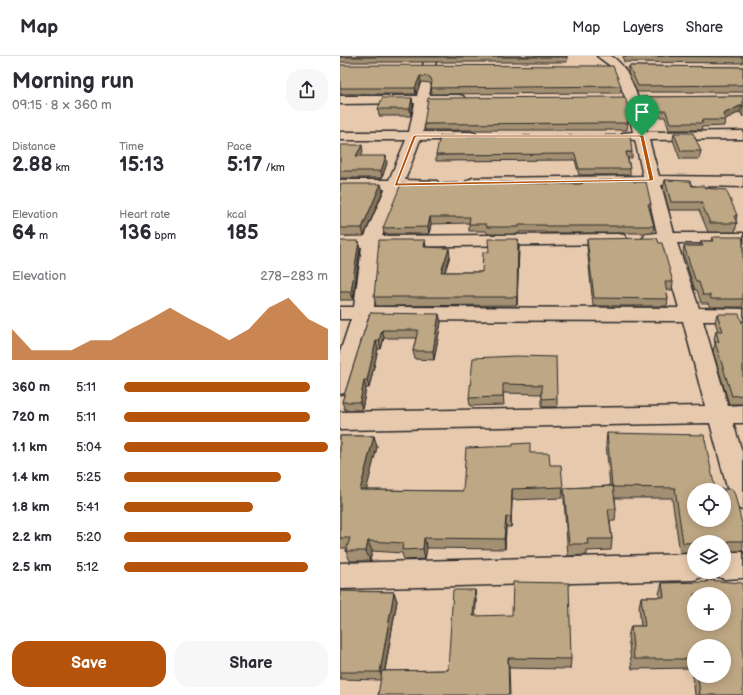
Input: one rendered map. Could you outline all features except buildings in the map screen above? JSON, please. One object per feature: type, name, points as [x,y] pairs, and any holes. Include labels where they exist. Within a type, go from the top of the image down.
[{"type":"street","points":[[340,386],[363,313],[371,242],[396,185],[415,136],[422,100],[433,64],[414,68]]},
{"type":"street","points":[[614,65],[631,97],[667,238],[691,315],[743,499]]},
{"type":"street","points":[[340,100],[468,99]]},
{"type":"street","points":[[618,136],[743,135]]},
{"type":"street","points":[[340,136],[485,136]]},
{"type":"street","points":[[458,184],[652,180],[743,182]]},
{"type":"street","points":[[340,185],[442,184]]},
{"type":"street","points":[[340,242],[743,238]]},
{"type":"street","points":[[340,313],[743,315]]},
{"type":"street","points":[[340,421],[743,414]]},
{"type":"street","points":[[731,566],[743,565]]},
{"type":"street","points":[[340,576],[687,566]]},
{"type":"route","points":[[415,136],[642,136],[652,180],[396,185],[415,136]]}]
